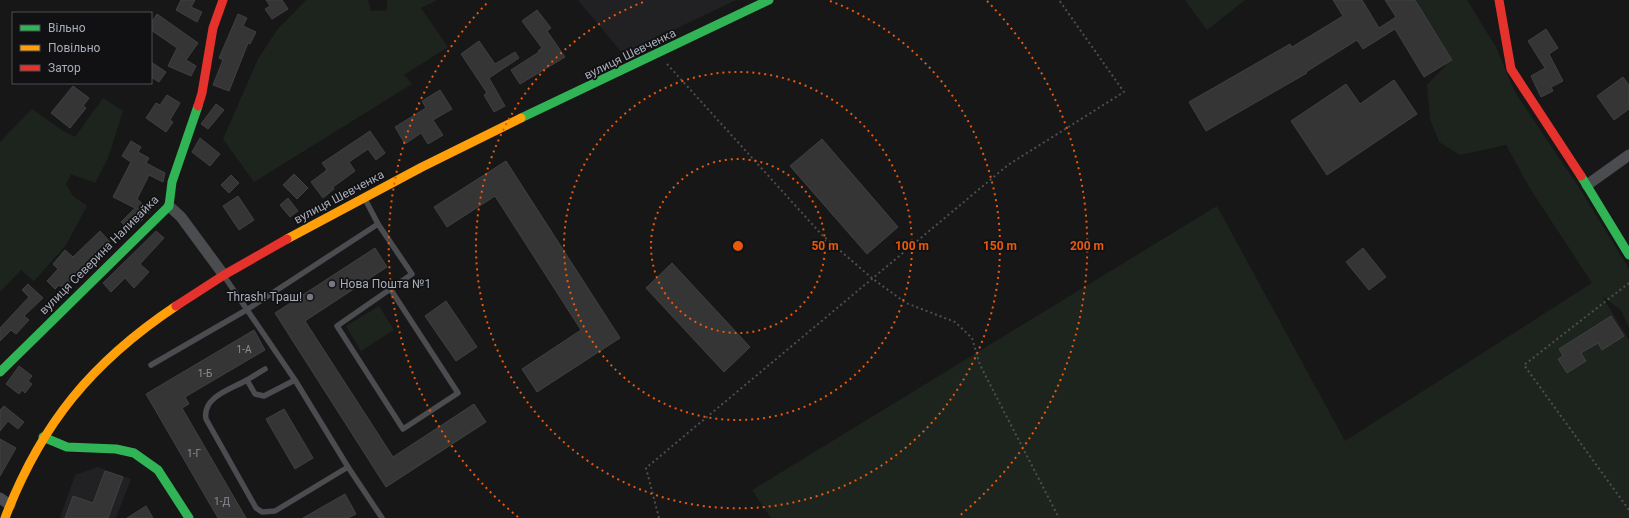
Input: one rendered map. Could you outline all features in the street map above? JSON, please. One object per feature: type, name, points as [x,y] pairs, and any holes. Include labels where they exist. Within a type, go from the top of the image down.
[{"type":"street","name":"вулиця Северина Наливайка","points":[[0,372],[169,206],[172,182],[202,93],[213,28],[223,0]]},
{"type":"street","name":"вулиця Шевченка","points":[[6,518],[24,472],[43,437],[66,404],[92,374],[142,329],[223,274],[364,196],[769,0]]},
{"type":"street","points":[[1499,0],[1511,69],[1587,185],[1629,255]]},
{"type":"street","points":[[1587,185],[1629,156]]},
{"type":"street","points":[[169,206],[181,217],[223,274]]},
{"type":"street","points":[[43,437],[67,447],[116,449],[134,453],[149,462],[158,470],[189,518]]},
{"type":"street","points":[[0,498],[10,505]]},
{"type":"lane","points":[[364,196],[378,224],[412,274],[337,326],[403,429],[458,393],[391,290]]},
{"type":"lane","points":[[151,365],[248,309],[378,224]]},
{"type":"lane","points":[[223,274],[295,380],[348,467],[382,518]]},
{"type":"lane","points":[[266,368],[210,401],[205,412],[206,419],[256,508],[262,512],[275,511],[348,467]]},
{"type":"lane","points":[[247,380],[256,394],[264,396],[295,380]]},
{"type":"path","points":[[659,518],[646,468],[1008,165],[1124,92],[1059,0]]},
{"type":"path","points":[[658,54],[822,235],[873,279],[906,303],[955,322],[972,338],[980,365],[1059,518]]},
{"type":"path","points":[[1629,283],[1524,365],[1629,510]]},
{"type":"shaded area","points":[[306,0],[368,0],[371,11],[387,10],[387,0],[437,0],[421,8],[448,47],[404,75],[412,84],[254,182],[223,139],[258,59],[277,30]]},
{"type":"shaded area","points":[[578,0],[736,0],[623,54]]},
{"type":"shaded area","points":[[1185,0],[1245,0],[1207,30]]},
{"type":"shaded area","points":[[1415,0],[1467,0],[1496,47],[1515,92],[1582,192],[1629,269],[1629,328],[1621,310],[1602,296],[1629,340],[1629,518],[771,518],[752,490],[1217,206],[1345,441],[1592,283],[1531,190],[1506,145],[1460,155],[1439,142],[1430,119],[1427,85],[1452,59]]},
{"type":"shaded area","points":[[103,98],[123,111],[108,158],[95,183],[71,174],[66,184],[73,196],[87,206],[66,245],[34,281],[21,270],[0,292],[0,142],[32,109],[63,131],[75,137]]},
{"type":"shaded area","points":[[379,306],[394,330],[361,351],[346,326]]},
{"type":"shaded area","points":[[98,467],[131,479],[116,518],[60,518],[75,475]]},
{"type":"building","points":[[181,0],[195,0],[191,7],[202,12],[197,22],[176,10]]},
{"type":"building","points":[[266,0],[282,0],[288,9],[272,19],[265,9],[270,6]]},
{"type":"building","points":[[1333,0],[1362,0],[1379,28],[1396,17],[1385,0],[1415,0],[1452,60],[1424,77],[1395,29],[1363,49],[1357,40],[1306,72],[1307,73],[1206,131],[1189,102],[1290,44],[1292,47],[1343,16]]},
{"type":"building","points":[[537,10],[551,28],[547,31],[565,57],[520,84],[511,70],[539,52],[538,51],[542,48],[522,21]]},
{"type":"building","points":[[157,14],[198,43],[186,60],[196,66],[191,76],[168,66],[177,48],[152,31],[152,22]]},
{"type":"building","points":[[238,14],[247,18],[243,26],[256,32],[250,44],[248,43],[229,91],[213,85],[223,60],[219,58]]},
{"type":"building","points":[[1546,29],[1558,48],[1549,54],[1563,81],[1551,87],[1553,91],[1541,97],[1531,76],[1545,68],[1528,41]]},
{"type":"building","points":[[479,41],[495,64],[515,52],[519,58],[489,78],[505,106],[494,112],[484,95],[487,93],[461,54]]},
{"type":"building","points":[[152,63],[166,72],[159,82],[152,78]]},
{"type":"building","points":[[1623,77],[1629,85],[1629,109],[1614,120],[1597,96]]},
{"type":"building","points":[[1394,80],[1417,114],[1327,175],[1291,121],[1346,84],[1360,104]]},
{"type":"building","points":[[73,86],[89,98],[83,106],[86,108],[70,128],[51,113]]},
{"type":"building","points":[[440,90],[452,109],[433,120],[443,135],[428,144],[421,133],[405,144],[395,127],[426,108],[422,101]]},
{"type":"building","points":[[167,95],[180,103],[170,120],[173,122],[166,132],[146,118],[156,103],[160,105]]},
{"type":"building","points":[[216,104],[224,110],[208,129],[201,124]]},
{"type":"building","points":[[370,131],[385,153],[376,160],[368,149],[349,162],[355,171],[333,187],[334,189],[323,198],[311,182],[327,170],[322,163]]},
{"type":"building","points":[[200,138],[220,154],[210,166],[192,152]]},
{"type":"building","points":[[822,139],[898,227],[867,254],[790,166]]},
{"type":"building","points":[[131,141],[141,147],[138,152],[149,158],[146,163],[165,173],[163,182],[149,175],[137,199],[151,211],[148,214],[146,213],[142,217],[143,219],[130,231],[121,222],[135,208],[113,197],[131,162],[122,156]]},
{"type":"building","points":[[506,161],[620,338],[537,392],[522,369],[581,330],[495,196],[447,227],[434,207]]},
{"type":"building","points":[[294,174],[308,188],[297,199],[283,185]]},
{"type":"building","points":[[231,175],[239,183],[229,193],[221,185]]},
{"type":"building","points":[[238,196],[254,220],[239,230],[223,206]]},
{"type":"building","points":[[288,198],[298,211],[290,217],[280,205]]},
{"type":"building","points":[[100,231],[110,242],[106,245],[110,249],[101,258],[97,254],[63,289],[59,285],[55,289],[47,281],[58,269],[53,264],[65,250],[73,257]]},
{"type":"building","points":[[156,231],[164,238],[140,264],[149,272],[134,288],[125,278],[111,292],[103,283]]},
{"type":"building","points":[[375,248],[387,267],[305,321],[393,457],[474,404],[486,422],[386,487],[275,313]]},
{"type":"building","points":[[1363,248],[1386,277],[1369,290],[1346,262]]},
{"type":"building","points":[[672,263],[750,347],[724,372],[646,288]]},
{"type":"building","points":[[28,284],[43,298],[24,316],[29,320],[16,334],[11,330],[0,341],[0,328],[29,297],[22,290]]},
{"type":"building","points":[[446,301],[477,347],[456,361],[425,316]]},
{"type":"building","points":[[1611,316],[1624,336],[1602,350],[1598,343],[1581,353],[1586,361],[1567,373],[1558,359],[1563,356],[1559,349]]},
{"type":"building","points":[[254,330],[265,350],[185,397],[189,404],[182,408],[246,518],[218,518],[146,394]]},
{"type":"building","points":[[19,366],[32,376],[28,381],[32,384],[25,393],[22,390],[19,394],[6,384]]},
{"type":"building","points":[[4,406],[24,422],[18,429],[8,421],[0,431],[0,410]]},
{"type":"building","points":[[284,409],[313,458],[295,469],[266,419]]},
{"type":"building","points":[[0,439],[16,448],[0,476]]},
{"type":"building","points":[[105,471],[123,477],[108,518],[65,518],[73,496],[93,503]]},
{"type":"building","points":[[345,494],[356,514],[348,518],[303,518]]},
{"type":"building","points":[[146,506],[153,518],[127,518]]},
{"type":"traffic: fast","points":[[521,118],[769,0]]},
{"type":"traffic: fast","points":[[0,372],[169,206],[172,182],[198,106]]},
{"type":"traffic: fast","points":[[1581,176],[1629,255]]},
{"type":"traffic: fast","points":[[43,437],[67,447],[116,449],[134,453],[158,470],[189,518]]},
{"type":"traffic: slow","points":[[287,239],[422,167],[521,118]]},
{"type":"traffic: slow","points":[[5,518],[19,484],[35,453],[53,424],[72,398],[94,373],[119,350],[146,327],[176,306]]},
{"type":"traffic: jam","points":[[198,106],[202,93],[213,28],[223,0]]},
{"type":"traffic: jam","points":[[1499,0],[1511,69],[1581,176]]},
{"type":"traffic: jam","points":[[176,306],[224,275],[287,239]]},
{"type":"place","name":"Нова Пошта №1","points":[[332,284]]},
{"type":"place","name":"Thrash! Траш!","points":[[310,297]]}]
